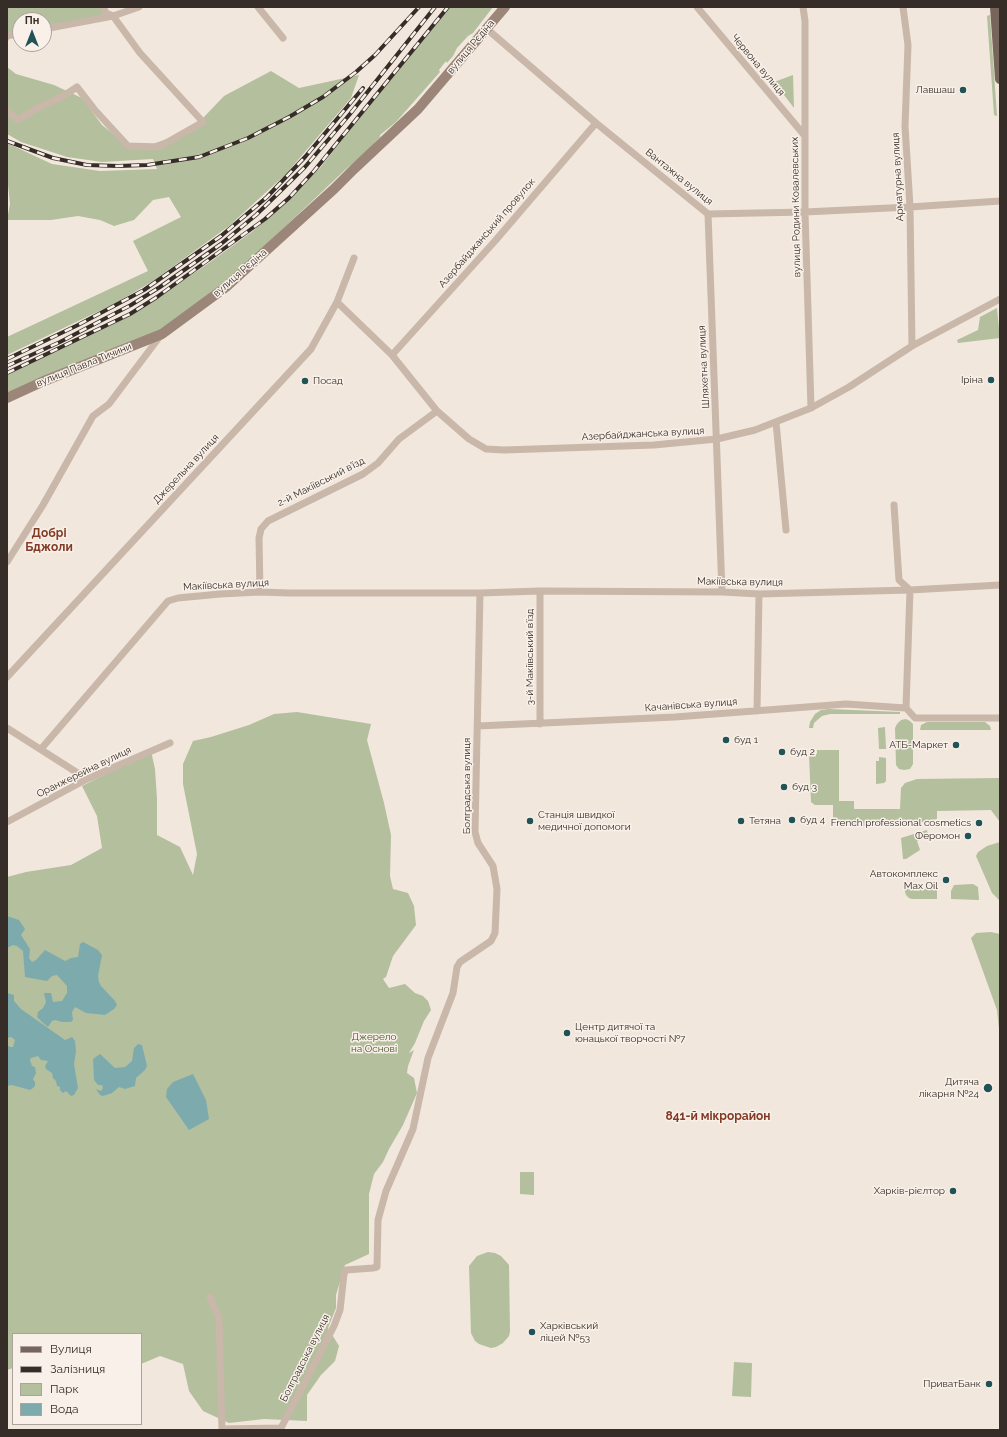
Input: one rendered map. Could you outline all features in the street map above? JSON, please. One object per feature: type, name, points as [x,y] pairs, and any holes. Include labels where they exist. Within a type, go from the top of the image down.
[{"type":"main road","name":"вулиця Рєдіна","points":[[162,334],[226,287],[334,189],[418,109],[504,7]]},
{"type":"main road","points":[[995,7],[1000,78]]},
{"type":"main road","name":"вулиця Павла Тичини","points":[[7,398],[44,381],[162,334]]},
{"type":"street","points":[[7,111],[18,120],[36,109],[66,95],[77,87],[94,109],[128,146],[159,147],[203,122],[140,54],[113,16],[106,12],[103,7]]},
{"type":"street","points":[[52,27],[113,16],[139,7]]},
{"type":"street","points":[[258,7],[283,38]]},
{"type":"street","name":"Червона вулиця","points":[[697,7],[805,136]]},
{"type":"street","name":"вулиця Родини Ковалевських","points":[[803,7],[805,21],[806,212],[811,408]]},
{"type":"street","name":"Арматурна вулиця","points":[[903,7],[908,45],[905,126],[910,207],[912,346]]},
{"type":"street","name":"Вантажна вулиця","points":[[487,29],[596,123],[708,214],[806,212],[1000,201]]},
{"type":"street","name":"Азербайджанський провулок","points":[[392,355],[495,241],[596,123]]},
{"type":"street","name":"Шляхетна вулиця","points":[[708,214],[722,592]]},
{"type":"street","name":"Джерельна вулиця","points":[[7,677],[311,349],[337,302],[354,258]]},
{"type":"street","name":"Азербайджанська вулиця","points":[[337,302],[392,355],[437,410],[469,439],[486,448],[504,450],[654,445],[717,439],[755,430],[811,408],[849,387],[912,346],[1000,299]]},
{"type":"street","name":"вулиця Рєдіна","points":[[7,562],[43,505],[92,416],[109,404],[162,334]]},
{"type":"street","name":"2-й Макіївський в’їзд","points":[[260,592],[259,538],[261,529],[268,521],[363,474],[378,463],[400,439],[437,410]]},
{"type":"street","points":[[776,422],[786,530]]},
{"type":"street","points":[[894,505],[899,580],[910,590],[906,708]]},
{"type":"street","name":"Макіївська вулиця","points":[[41,749],[168,601],[178,598],[260,592],[480,593],[540,591],[722,592],[759,594],[910,590],[1000,585]]},
{"type":"street","name":"3-й Макіївський в’їзд","points":[[540,591],[540,724]]},
{"type":"street","points":[[478,726],[480,593]]},
{"type":"street","points":[[757,711],[759,594]]},
{"type":"street","name":"Качанівська вулиця","points":[[478,726],[675,717],[846,704],[906,708],[915,718],[1000,718]]},
{"type":"street","name":"Болградська вулиця","points":[[210,1297],[219,1318],[222,1430],[281,1428],[334,1326],[340,1310],[344,1274],[346,1270],[374,1268],[377,1266],[378,1220],[386,1191],[413,1129],[428,1058],[453,993],[457,967],[460,962],[491,941],[495,933],[497,889],[493,866],[478,843],[475,832],[478,726]]},
{"type":"street","points":[[7,728],[87,779]]},
{"type":"street","name":"Оранжерейна вулиця","points":[[7,822],[87,779],[170,743]]},
{"type":"green space","points":[[7,7],[107,7],[103,18],[52,28],[52,12],[12,12],[12,35],[10,35],[7,45]]},
{"type":"green space","points":[[446,7],[493,7],[473,33],[468,36],[457,48],[453,56],[447,63],[446,61],[439,70],[440,72],[396,122],[380,135],[380,137],[367,151],[250,260],[211,293],[161,331],[7,398],[7,375],[132,314],[206,265],[253,231],[320,168]]},
{"type":"green space","points":[[990,15],[997,116],[994,115],[987,16]]},
{"type":"green space","points":[[7,67],[16,74],[54,85],[82,98],[102,125],[128,146],[147,146],[184,133],[203,122],[204,117],[224,96],[271,71],[299,88],[359,75],[351,98],[286,174],[229,226],[153,281],[116,303],[7,355],[7,337],[148,271],[133,241],[181,217],[169,197],[153,200],[134,220],[114,226],[100,220],[78,216],[51,220],[7,220],[10,204],[7,175],[7,143],[52,164],[100,171],[157,169],[153,159],[102,162],[67,157],[21,142],[7,134]]},
{"type":"green space","points":[[793,75],[794,108],[774,82]]},
{"type":"green space","points":[[997,308],[1000,338],[958,343],[957,340],[978,330],[980,317]]},
{"type":"green space","points":[[829,709],[900,712],[900,714],[830,714],[822,716],[814,723],[813,728],[809,728],[810,722],[815,714],[821,710]]},
{"type":"green space","name":"Джерело на Основі","points":[[297,712],[371,724],[367,740],[391,835],[390,876],[393,889],[408,893],[414,906],[416,925],[393,956],[386,977],[383,979],[389,988],[405,984],[415,993],[423,996],[428,1001],[431,1010],[424,1021],[409,1053],[414,1050],[407,1073],[414,1078],[417,1093],[403,1125],[383,1162],[374,1174],[369,1194],[369,1254],[345,1265],[336,1295],[336,1308],[328,1328],[339,1346],[335,1361],[321,1375],[307,1395],[307,1421],[264,1419],[229,1423],[203,1411],[189,1391],[183,1364],[160,1356],[142,1364],[142,1333],[12,1333],[12,1368],[7,1370],[7,877],[26,872],[71,865],[102,848],[97,816],[82,786],[151,751],[155,769],[157,835],[180,847],[193,875],[197,854],[183,784],[183,764],[193,741],[249,725],[274,714]]},
{"type":"green space","points":[[906,719],[913,724],[913,764],[910,769],[904,770],[899,769],[896,765],[895,728],[901,720]]},
{"type":"green space","points":[[927,722],[985,722],[990,726],[991,730],[920,730],[921,725]]},
{"type":"green space","points":[[885,727],[886,749],[879,749],[878,728]]},
{"type":"green space","points":[[817,750],[839,750],[839,801],[854,801],[854,809],[900,809],[901,788],[905,783],[917,779],[1000,778],[1000,822],[991,810],[937,811],[937,819],[902,826],[837,826],[833,822],[833,805],[815,805],[811,802],[809,754],[817,754]]},
{"type":"green space","points":[[879,757],[886,758],[886,781],[884,783],[876,784],[876,761],[879,761]]},
{"type":"green space","points":[[927,830],[928,837],[917,841],[920,850],[906,859],[903,859],[901,838]]},
{"type":"green space","points":[[1000,842],[1000,901],[992,893],[976,856],[978,852],[987,846]]},
{"type":"green space","points":[[973,884],[978,887],[979,900],[951,899],[951,891],[954,885]]},
{"type":"green space","points":[[903,885],[912,885],[915,889],[937,889],[937,899],[909,898],[906,895]]},
{"type":"green space","points":[[991,932],[1000,934],[1000,1038],[997,1010],[971,938],[976,933]]},
{"type":"green space","points":[[520,1172],[534,1172],[534,1195],[520,1194]]},
{"type":"green space","points":[[488,1252],[501,1256],[509,1265],[509,1336],[503,1343],[491,1348],[475,1341],[471,1333],[469,1266],[477,1256]]},
{"type":"green space","points":[[734,1362],[752,1363],[751,1397],[732,1396]]},
{"type":"water","points":[[7,916],[19,920],[25,929],[21,935],[30,949],[29,958],[32,962],[36,960],[45,950],[65,961],[78,957],[80,944],[83,942],[98,950],[102,955],[98,976],[99,982],[115,1001],[117,1005],[114,1009],[105,1015],[86,1013],[75,1007],[72,1012],[73,1020],[71,1022],[55,1020],[52,1021],[48,1027],[42,1022],[37,1017],[38,1012],[43,1008],[46,1002],[44,993],[51,993],[53,1002],[62,1001],[67,993],[67,986],[57,975],[52,976],[47,981],[25,977],[23,951],[17,946],[13,945],[7,948]]},
{"type":"water","points":[[7,993],[14,995],[14,1001],[21,1009],[65,1040],[72,1037],[75,1041],[76,1051],[74,1064],[78,1088],[74,1095],[71,1096],[66,1091],[63,1093],[60,1090],[60,1087],[57,1086],[52,1073],[46,1069],[45,1066],[48,1061],[41,1060],[38,1056],[31,1058],[30,1060],[32,1066],[35,1067],[36,1073],[33,1079],[35,1086],[33,1088],[30,1090],[12,1085],[7,1086],[7,1045],[13,1047],[15,1040],[11,1037],[7,1038]]},
{"type":"water","points":[[138,1044],[142,1045],[147,1066],[145,1070],[136,1078],[135,1086],[125,1089],[119,1087],[112,1093],[103,1096],[100,1095],[96,1089],[101,1091],[103,1088],[102,1085],[98,1085],[94,1080],[93,1059],[100,1054],[115,1068],[125,1067],[132,1061],[134,1048]]},
{"type":"water","points":[[193,1074],[206,1100],[209,1119],[189,1130],[166,1097],[167,1089],[173,1082]]},
{"type":"railway","points":[[7,141],[53,158],[87,165],[147,165],[199,157],[248,138],[289,117],[323,97],[356,72],[375,55],[419,7]]},
{"type":"railway","points":[[7,366],[60,342],[131,305],[160,287],[221,244],[256,215],[305,167],[350,114],[435,7]]},
{"type":"railway","points":[[7,373],[130,314],[157,297],[265,219],[289,198],[314,171],[448,7]]},
{"type":"railway","points":[[7,359],[78,325],[144,290],[221,236],[267,197],[305,157],[363,88]]},
{"type":"place","name":"Лавшаш","points":[[963,90]]},
{"type":"place","name":"Іріна","points":[[991,380]]},
{"type":"place","name":"Посад","points":[[305,381]]},
{"type":"place","name":"буд 1","points":[[726,740]]},
{"type":"place","name":"АТБ-Маркет","points":[[956,745]]},
{"type":"place","name":"буд 2","points":[[782,752]]},
{"type":"place","name":"буд 3","points":[[784,787]]},
{"type":"place","name":"буд 4","points":[[792,820]]},
{"type":"place","name":"Станція швидкої медичної допомоги","points":[[530,821]]},
{"type":"place","name":"Тетяна","points":[[741,821]]},
{"type":"place","name":"French professional cosmetics","points":[[979,823]]},
{"type":"place","name":"Феромон","points":[[968,836]]},
{"type":"place","name":"Автокомплекс Max Oil","points":[[946,880]]},
{"type":"place","name":"Центр дитячої та юнацької творчості №7","points":[[567,1033]]},
{"type":"place","name":"Дитяча лікарня №24","points":[[988,1088]]},
{"type":"place","name":"Харків-рієлтор","points":[[953,1191]]},
{"type":"place","name":"Харківський ліцей №53","points":[[532,1332]]},
{"type":"place","name":"ПриватБанк","points":[[989,1384]]},
{"type":"district","name":"Добрі Бджоли","points":[[49,540]]},
{"type":"district","name":"841-й мікрорайон","points":[[718,1116]]}]
